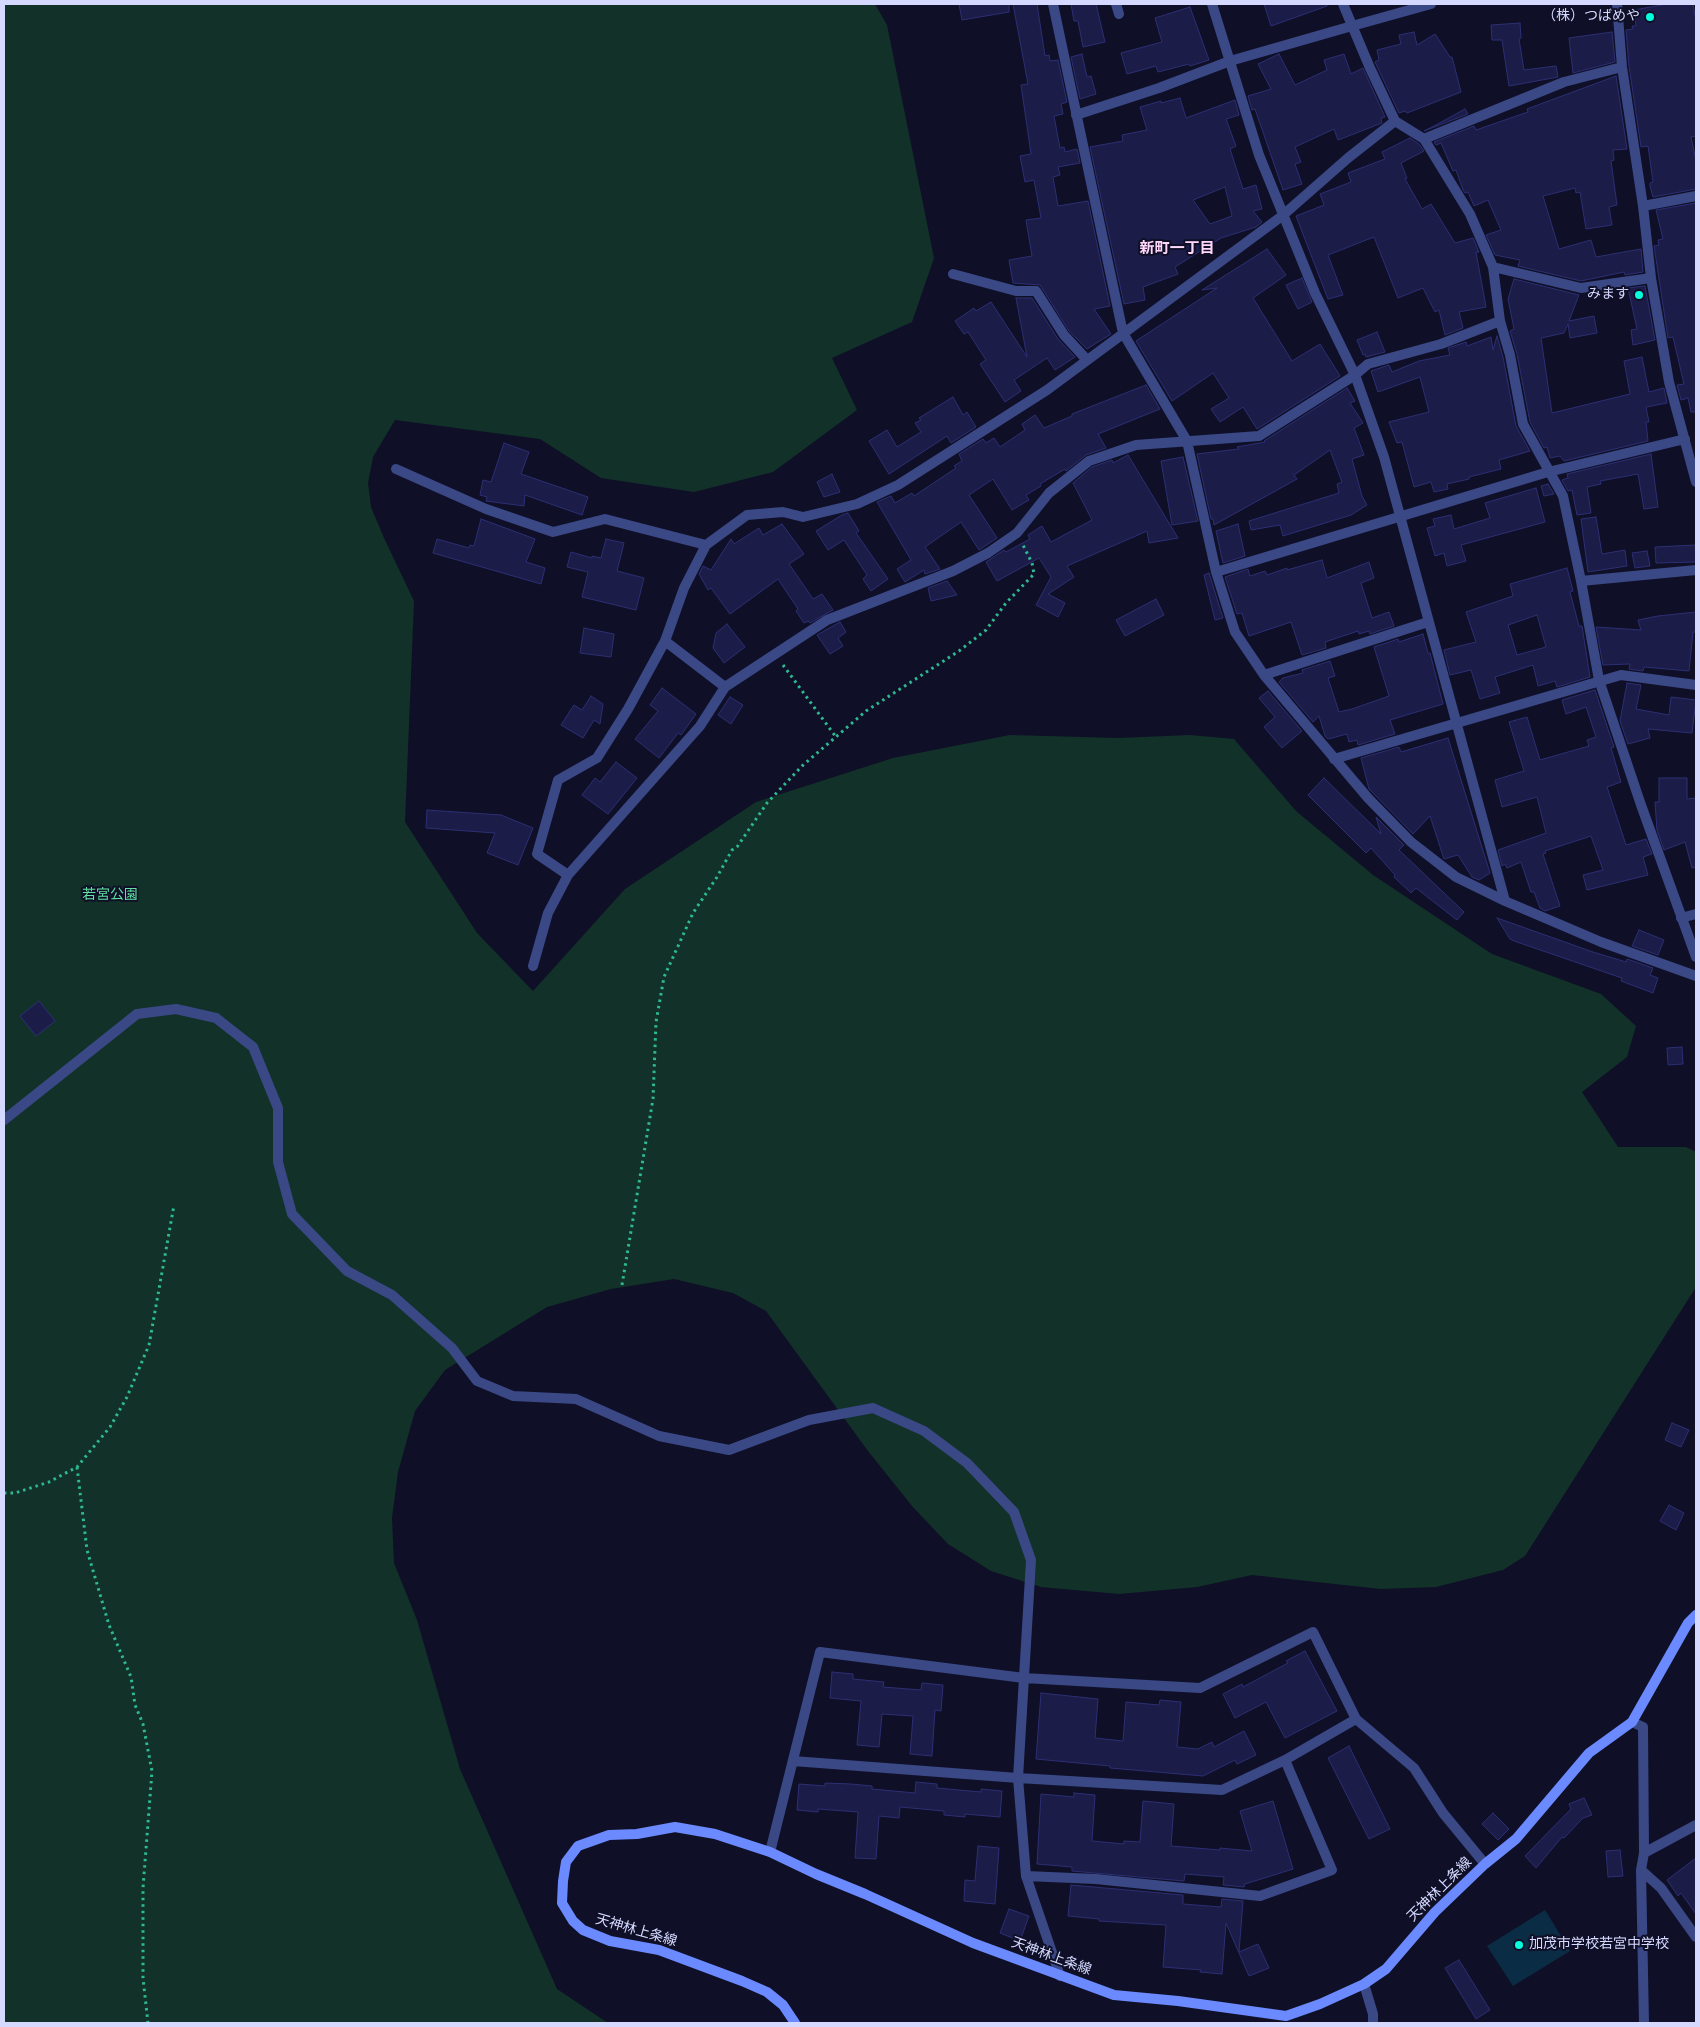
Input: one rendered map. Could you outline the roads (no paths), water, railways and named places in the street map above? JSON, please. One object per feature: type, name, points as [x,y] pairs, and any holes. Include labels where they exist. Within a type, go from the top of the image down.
[{"type":"main road","name":"天神林上条線","points":[[796,2023],[782,2005],[767,1992],[742,1981],[659,1950],[610,1941],[583,1930],[573,1921],[562,1903],[566,1862],[578,1846],[609,1835],[637,1834],[675,1827],[715,1834],[770,1852],[973,1943],[1114,1995],[1178,2001],[1285,2019],[1364,1984],[1386,1969],[1435,1912],[1485,1864],[1516,1839],[1589,1753],[1632,1722],[1688,1623],[1696,1615]]},
{"type":"street","points":[[1053,4],[1123,333],[1187,441],[1216,572],[1235,632],[1264,675],[1368,798],[1411,842],[1456,877],[1505,901],[1601,942],[1696,976]]},
{"type":"street","points":[[1116,4],[1119,14]]},
{"type":"street","points":[[1212,4],[1259,155],[1282,216],[1315,293],[1355,375],[1384,457],[1505,901]]},
{"type":"street","points":[[1343,4],[1395,121],[1424,140],[1470,214],[1493,267],[1500,322],[1510,355],[1523,424],[1563,496],[1599,680],[1696,957]]},
{"type":"street","points":[[1076,115],[1159,88],[1230,61],[1431,4]]},
{"type":"street","points":[[1617,4],[1622,67],[1643,206],[1651,278],[1669,382],[1696,482]]},
{"type":"street","points":[[1424,140],[1564,82],[1622,67]]},
{"type":"street","points":[[568,875],[537,854],[558,780],[596,758],[628,709],[665,641],[684,588],[706,545],[747,515],[783,512],[803,517],[857,504],[898,485],[1047,390],[1088,360],[1282,216],[1348,158],[1395,121]]},
{"type":"street","points":[[1643,206],[1696,196]]},
{"type":"street","points":[[1493,267],[1581,288],[1651,278]]},
{"type":"street","points":[[953,274],[1016,291],[1036,290],[1064,335],[1088,360]]},
{"type":"street","points":[[533,966],[548,913],[568,875],[700,726],[725,687],[827,620],[953,571],[988,553],[1017,533],[1049,493],[1089,461],[1136,444],[1259,436],[1355,375],[1368,364],[1441,344],[1500,322]]},
{"type":"street","points":[[1216,572],[1548,472],[1684,438]]},
{"type":"street","points":[[396,469],[486,509],[553,532],[605,519],[706,545]]},
{"type":"street","points":[[1581,581],[1696,570]]},
{"type":"street","points":[[1264,675],[1428,622]]},
{"type":"street","points":[[665,641],[725,687]]},
{"type":"street","points":[[1334,759],[1621,674],[1696,685]]},
{"type":"street","points":[[1681,918],[1696,914]]},
{"type":"street","points":[[4,1120],[137,1014],[176,1008],[216,1018],[253,1047],[278,1108],[278,1162],[292,1214],[346,1271],[392,1295],[452,1348],[477,1381],[513,1396],[576,1399],[659,1436],[728,1450],[809,1420],[873,1408],[924,1431],[967,1464],[1014,1512],[1031,1560],[1018,1778],[1026,1876],[1060,1976]]},
{"type":"street","points":[[770,1852],[820,1652],[1024,1678],[1200,1688],[1313,1632],[1356,1719],[1414,1768],[1443,1813],[1485,1864]]},
{"type":"street","points":[[793,1761],[1018,1778],[1222,1790],[1285,1760],[1356,1719]]},
{"type":"street","points":[[1632,1722],[1643,1727],[1644,1853],[1641,1870],[1644,2023]]},
{"type":"street","points":[[1026,1876],[1096,1879],[1260,1896],[1332,1870],[1285,1760]]},
{"type":"street","points":[[1644,1853],[1696,1825]]},
{"type":"street","points":[[1641,1870],[1661,1888],[1696,1937]]},
{"type":"street","points":[[1364,1984],[1373,2014],[1373,2023]]},
{"type":"water","points":[[1545,1910],[1570,1951],[1513,1986],[1487,1946]]},
{"type":"place","name":"（株）つばめや","points":[[1650,17]]},
{"type":"place","name":"みます","points":[[1639,295]]},
{"type":"place","name":"加茂市学校若宮中学校","points":[[1519,1945]]},
{"type":"district","name":"新町一丁目","points":[[1177,249]]},
{"type":"park label","name":"若宮公園","points":[[110,896]]}]
